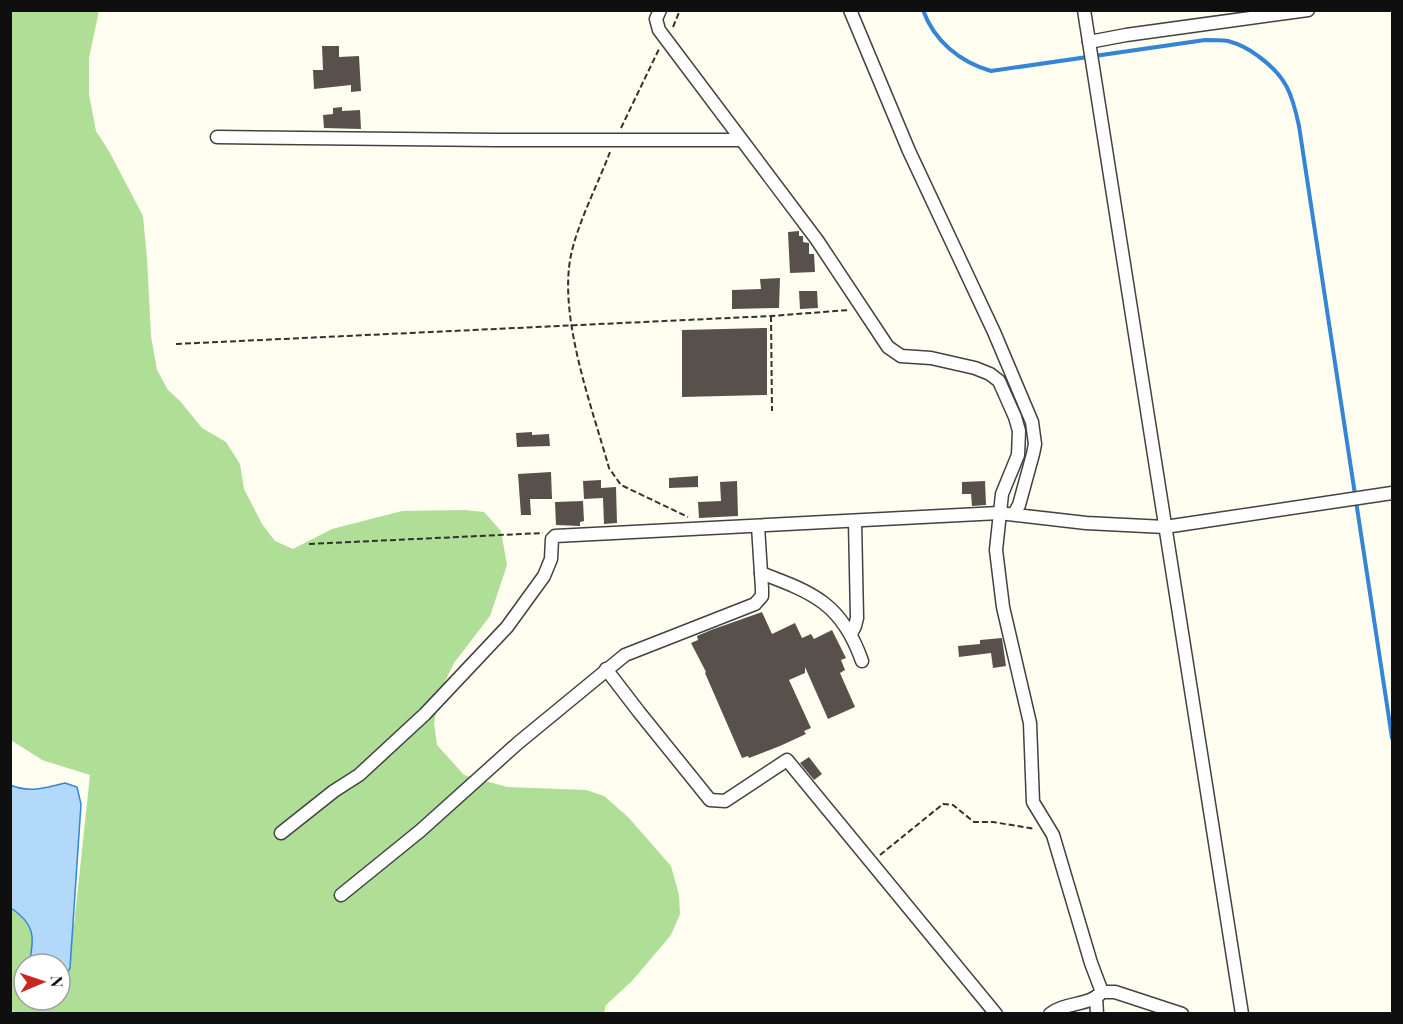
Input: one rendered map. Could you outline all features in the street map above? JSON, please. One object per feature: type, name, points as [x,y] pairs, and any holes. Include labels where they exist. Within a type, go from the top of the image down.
[{"type":"street","points":[[660,10],[656,19],[657,26],[817,240],[888,347],[901,356],[931,358],[975,368],[999,381],[1015,417],[1019,442],[1015,465],[1002,494],[996,550],[1003,607],[1030,723],[1033,801],[1056,845],[1099,994],[1097,1014]]},
{"type":"street","points":[[850,10],[909,151],[994,332],[1032,422],[1035,444],[1019,505],[1014,514]]},
{"type":"street","points":[[1084,10],[1242,1014]]},
{"type":"street","points":[[1089,42],[1308,10]]},
{"type":"street","points":[[217,137],[741,140]]},
{"type":"street","points":[[281,833],[333,791],[358,775],[425,714],[507,627],[544,576],[551,559],[553,537],[999,513],[1086,523],[1165,527],[1392,493]]},
{"type":"street","points":[[851,634],[857,618],[855,521]]},
{"type":"street","points":[[341,895],[420,831],[518,743],[606,669],[632,651],[755,604],[762,596],[758,526]]},
{"type":"street","points":[[761,573],[817,597],[831,608],[851,634],[862,661]]},
{"type":"street","points":[[606,669],[710,800],[725,801],[787,760],[996,1014]]},
{"type":"street","points":[[1050,1014],[1057,1009],[1099,994],[1115,992],[1182,1014]]},
{"type":"path","points":[[681,10],[615,140],[571,252],[569,278],[572,325],[585,382],[612,473],[621,485],[691,519],[702,528]]},
{"type":"path","points":[[176,344],[771,316],[861,309]]},
{"type":"path","points":[[771,316],[772,411]]},
{"type":"path","points":[[309,544],[542,533],[553,537]]},
{"type":"path","points":[[871,862],[943,804],[953,805],[975,822],[993,822],[1031,829],[1038,829],[1046,825]]},
{"type":"green space","points":[[11,11],[99,11],[89,58],[89,94],[96,131],[143,216],[151,336],[157,370],[168,390],[202,428],[226,442],[240,464],[244,489],[262,524],[275,541],[293,549],[332,529],[402,511],[484,512],[501,531],[507,565],[490,616],[454,663],[440,692],[434,723],[437,745],[464,775],[507,787],[586,790],[604,796],[628,817],[671,866],[679,895],[680,914],[671,935],[632,981],[606,1005],[604,1013],[15,1013],[72,1012],[72,952],[12,952],[12,1011],[10,1009],[10,869],[74,925],[90,775],[42,760],[11,740]]},
{"type":"water","points":[[65,783],[77,787],[81,804],[71,952],[31,952],[32,939],[29,926],[11,908],[10,785],[31,789]]},
{"type":"building","points":[[322,46],[339,46],[339,57],[359,56],[361,91],[351,92],[351,85],[314,89],[313,70],[323,70]]},
{"type":"building","points":[[342,107],[342,111],[360,110],[361,129],[324,128],[323,115],[333,114],[333,108]]},
{"type":"building","points":[[799,231],[799,236],[803,236],[803,242],[809,243],[809,254],[814,254],[815,272],[790,273],[788,232]]},
{"type":"building","points":[[780,278],[779,308],[732,309],[732,290],[761,289],[760,279]]},
{"type":"building","points":[[799,291],[817,291],[818,308],[800,309]]},
{"type":"building","points":[[767,328],[767,395],[682,397],[682,330]]},
{"type":"building","points":[[532,432],[532,435],[549,434],[550,446],[517,447],[516,433]]},
{"type":"building","points":[[551,472],[552,499],[530,499],[531,515],[521,515],[518,474]]},
{"type":"building","points":[[698,476],[698,487],[669,488],[669,478]]},
{"type":"building","points":[[601,480],[601,488],[616,487],[617,523],[604,524],[603,498],[584,499],[583,481]]},
{"type":"building","points":[[737,481],[738,516],[699,518],[698,502],[721,501],[720,482]]},
{"type":"building","points":[[985,481],[986,505],[972,506],[971,494],[962,494],[962,482]]},
{"type":"building","points":[[583,501],[584,521],[580,522],[580,526],[556,525],[555,502]]},
{"type":"building","points":[[762,612],[772,634],[795,623],[802,638],[811,634],[814,639],[832,630],[846,658],[841,660],[845,670],[840,673],[855,707],[828,719],[805,667],[805,673],[789,680],[811,728],[804,731],[806,734],[780,746],[749,758],[748,756],[742,758],[706,672],[691,643],[698,640],[697,636]]},
{"type":"building","points":[[1002,638],[1006,666],[993,668],[991,653],[959,657],[958,646],[980,644],[980,640]]},
{"type":"building","points":[[809,757],[822,774],[814,780],[800,763]]},
{"type":"waterway","points":[[923,10],[941,41],[959,56],[991,71],[1217,40],[1240,45],[1255,53],[1268,63],[1281,78],[1294,104],[1299,126],[1392,738]]}]
